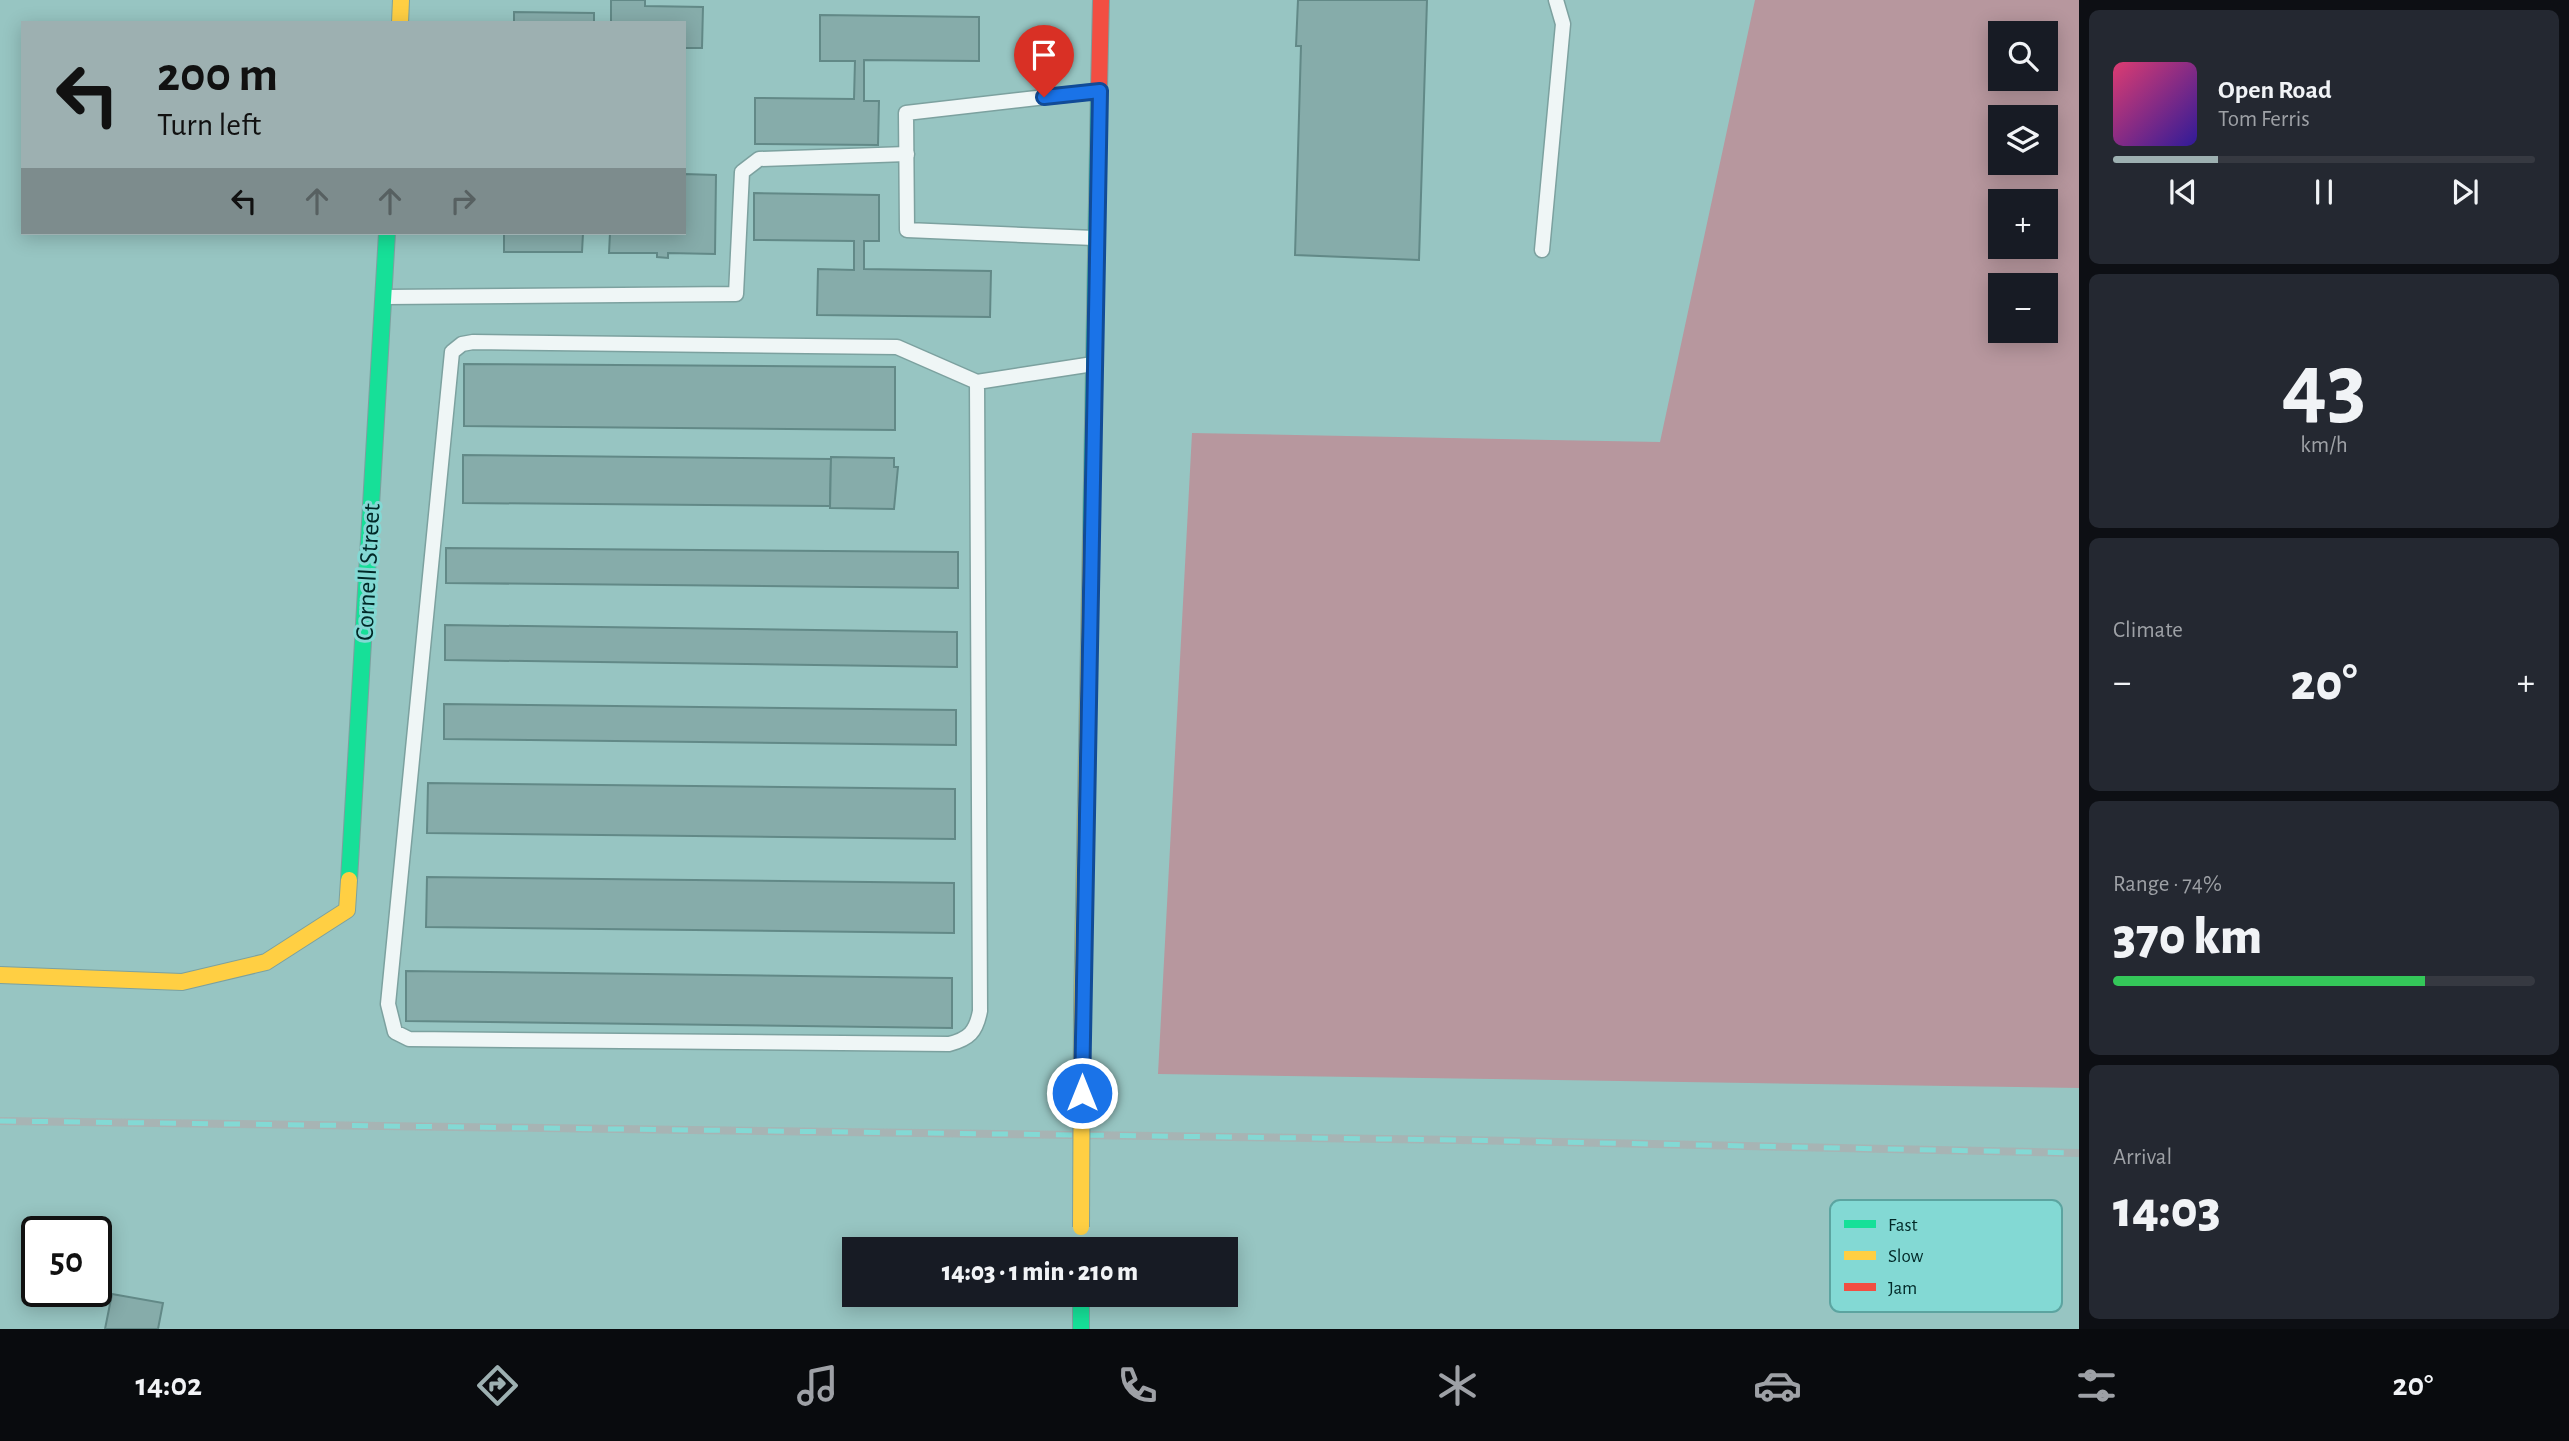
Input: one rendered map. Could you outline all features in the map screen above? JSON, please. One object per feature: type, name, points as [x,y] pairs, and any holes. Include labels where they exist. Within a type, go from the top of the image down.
[{"type":"main road","points":[[400,21],[401,0]]},
{"type":"main road","points":[[1081,1232],[1082,1012],[1101,0]]},
{"type":"main road","name":"Cornell Street","points":[[0,975],[182,982],[266,962],[347,910],[387,235]]},
{"type":"main road","points":[[1081,1307],[1081,1329]]},
{"type":"lane","points":[[1542,250],[1563,24],[1556,0]]},
{"type":"lane","points":[[1097,239],[906,230],[906,113],[1100,91]]},
{"type":"lane","points":[[383,296],[736,294],[742,172],[759,159],[906,154]]},
{"type":"lane","points":[[977,382],[980,1011],[976,1027],[965,1040],[949,1044],[409,1039],[395,1032],[388,1004],[452,352],[462,344],[473,341],[897,347],[977,382],[1094,363]]},
{"type":"shaded area","points":[[1755,0],[2079,0],[2079,1088],[1158,1074],[1192,433],[1660,442]]},
{"type":"building","points":[[611,0],[645,0],[645,6],[703,7],[702,48],[686,48],[686,21],[611,21]]},
{"type":"building","points":[[1298,0],[1427,0],[1419,260],[1295,255],[1301,46],[1296,46]]},
{"type":"building","points":[[514,12],[594,13],[594,21],[514,21]]},
{"type":"building","points":[[820,15],[979,17],[979,61],[864,60],[864,101],[879,101],[878,145],[755,144],[755,98],[854,99],[855,61],[820,61]]},
{"type":"building","points":[[686,174],[716,175],[715,254],[668,253],[668,258],[657,257],[657,253],[609,253],[610,235],[686,235]]},
{"type":"building","points":[[754,193],[879,195],[879,241],[864,241],[864,269],[991,271],[990,317],[817,315],[818,269],[854,270],[854,241],[754,240]]},
{"type":"building","points":[[504,235],[583,235],[582,252],[504,252]]},
{"type":"building","points":[[464,364],[895,367],[895,430],[464,426]]},
{"type":"building","points":[[463,455],[831,459],[830,506],[463,503]]},
{"type":"building","points":[[831,457],[894,458],[894,467],[898,467],[894,509],[830,508]]},
{"type":"building","points":[[446,548],[958,552],[958,588],[446,583]]},
{"type":"building","points":[[445,625],[957,632],[957,667],[445,660]]},
{"type":"building","points":[[444,704],[956,710],[956,745],[444,739]]},
{"type":"building","points":[[428,783],[955,789],[955,839],[427,833]]},
{"type":"building","points":[[427,877],[954,883],[954,933],[426,927]]},
{"type":"building","points":[[406,971],[952,978],[952,1028],[406,1021]]},
{"type":"building","points":[[112,1294],[163,1303],[158,1329],[105,1329],[109,1307],[112,1307]]},
{"type":"railway","points":[[0,1121],[1461,1140],[2079,1153]]},
{"type":"traffic: fast","points":[[1091,535],[1099,89]]},
{"type":"traffic: fast","points":[[349,880],[387,235]]},
{"type":"traffic: fast","points":[[1081,1307],[1081,1329]]},
{"type":"traffic: slow","points":[[400,21],[401,0]]},
{"type":"traffic: slow","points":[[1082,1012],[1091,535]]},
{"type":"traffic: slow","points":[[0,975],[182,982],[266,962],[347,910],[349,880]]},
{"type":"traffic: slow","points":[[1081,1227],[1082,1012]]},
{"type":"traffic: jam","points":[[1099,89],[1101,0]]},
{"type":"route","points":[[1044,97],[1100,91],[1082,1093]]}]
